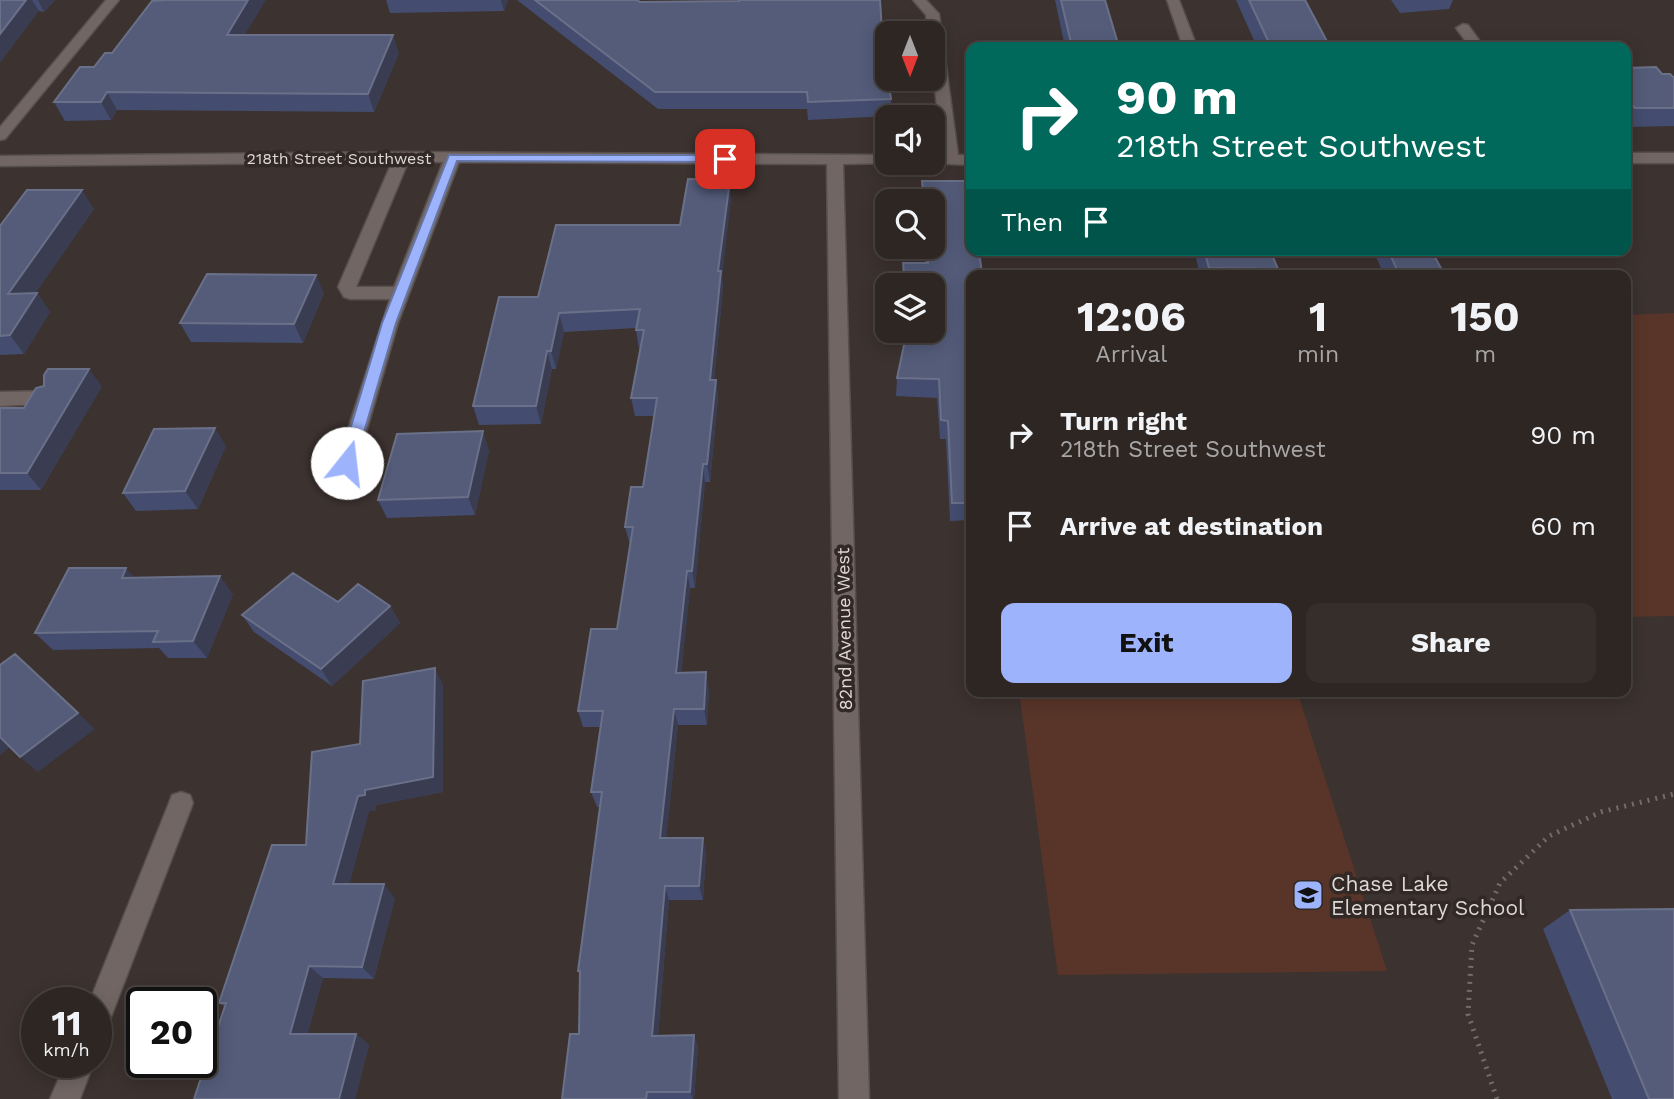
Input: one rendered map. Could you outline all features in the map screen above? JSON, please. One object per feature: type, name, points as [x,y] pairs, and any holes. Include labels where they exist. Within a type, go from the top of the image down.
[{"type":"street","points":[[0,136],[113,0]]},
{"type":"street","points":[[919,0],[932,15],[951,160]]},
{"type":"street","points":[[1173,0],[1188,42]]},
{"type":"street","points":[[1463,27],[1474,42]]},
{"type":"street","points":[[401,293],[350,293],[347,287],[402,157]]},
{"type":"street","name":"218th Street Southwest","points":[[0,161],[402,157],[875,160]]},
{"type":"street","points":[[347,463],[385,335],[453,158]]},
{"type":"street","points":[[1631,158],[1674,158]]},
{"type":"street","name":"82nd Avenue West","points":[[835,159],[854,1099]]},
{"type":"street","points":[[945,160],[966,160]]},
{"type":"street","points":[[0,398],[48,398]]},
{"type":"street","points":[[109,987],[181,803]]},
{"type":"street","points":[[65,1099],[74,1078]]},
{"type":"path","points":[[1497,1099],[1468,1014],[1472,945],[1500,883],[1549,836],[1601,812],[1674,794]]},
{"type":"shaded area","points":[[1674,313],[1674,616],[1631,617],[1631,315]]},
{"type":"shaded area","points":[[1020,697],[1299,697],[1387,971],[1058,975]]},
{"type":"building","points":[[0,0],[26,0],[0,34]]},
{"type":"building","points":[[248,0],[227,35],[393,35],[368,94],[107,92],[101,102],[54,102],[80,67],[94,67],[105,53],[112,53],[152,1]]},
{"type":"building","points":[[535,0],[880,0],[881,21],[875,21],[875,91],[890,91],[891,99],[808,102],[807,92],[655,92]]},
{"type":"building","points":[[1061,0],[1105,0],[1118,42],[1071,42]]},
{"type":"building","points":[[1249,0],[1305,0],[1327,42],[1269,42]]},
{"type":"building","points":[[1656,67],[1662,74],[1670,74],[1674,78],[1674,108],[1635,108],[1631,104],[1631,68]]},
{"type":"building","points":[[688,179],[730,180],[718,271],[721,271],[710,380],[716,380],[707,464],[703,464],[692,571],[687,571],[676,673],[706,672],[704,709],[674,709],[660,838],[703,838],[699,886],[665,886],[652,1036],[694,1035],[690,1092],[647,1092],[646,1099],[562,1099],[570,1034],[579,1034],[578,971],[602,792],[591,792],[603,711],[578,711],[591,629],[617,629],[633,527],[625,527],[631,487],[643,487],[657,398],[631,398],[644,330],[636,330],[640,309],[559,313],[551,351],[547,351],[536,406],[473,406],[499,297],[538,297],[556,225],[680,225]]},
{"type":"building","points":[[922,181],[966,181],[966,256],[980,256],[981,270],[966,270],[966,503],[952,503],[948,421],[941,420],[939,379],[897,378],[904,343],[945,343],[945,273],[904,273],[903,263],[928,263],[928,259],[945,259],[945,189],[923,189]]},
{"type":"building","points":[[27,190],[82,190],[8,294],[37,293],[10,335],[0,336],[0,226]]},
{"type":"building","points":[[1206,256],[1273,256],[1278,269],[1209,268]]},
{"type":"building","points":[[1391,256],[1434,256],[1442,270],[1397,270]]},
{"type":"building","points":[[207,274],[316,275],[294,324],[180,323]]},
{"type":"building","points":[[48,369],[89,369],[27,473],[0,473],[0,408],[24,408],[36,388],[44,386],[44,375]]},
{"type":"building","points":[[215,428],[185,491],[123,493],[154,429]]},
{"type":"building","points":[[483,431],[468,497],[378,500],[397,434]]},
{"type":"building","points":[[69,568],[126,568],[122,578],[220,576],[193,641],[153,642],[158,631],[35,633]]},
{"type":"building","points":[[293,573],[338,602],[358,584],[390,606],[321,669],[242,615]]},
{"type":"building","points":[[15,654],[78,713],[20,757],[0,737],[0,665]]},
{"type":"building","points":[[435,668],[433,777],[365,790],[365,795],[358,796],[333,884],[384,884],[362,967],[309,966],[290,1034],[356,1034],[339,1099],[194,1099],[201,1078],[217,1078],[217,1030],[226,1003],[219,1003],[272,845],[306,845],[312,752],[360,744],[363,681]]},
{"type":"building","points":[[1674,909],[1674,1099],[1649,1099],[1570,910]]},
{"type":"place","name":"Chase Lake Elementary School","points":[[1308,895]]},
{"type":"route","points":[[347,463],[389,323],[453,158],[725,159]]}]
